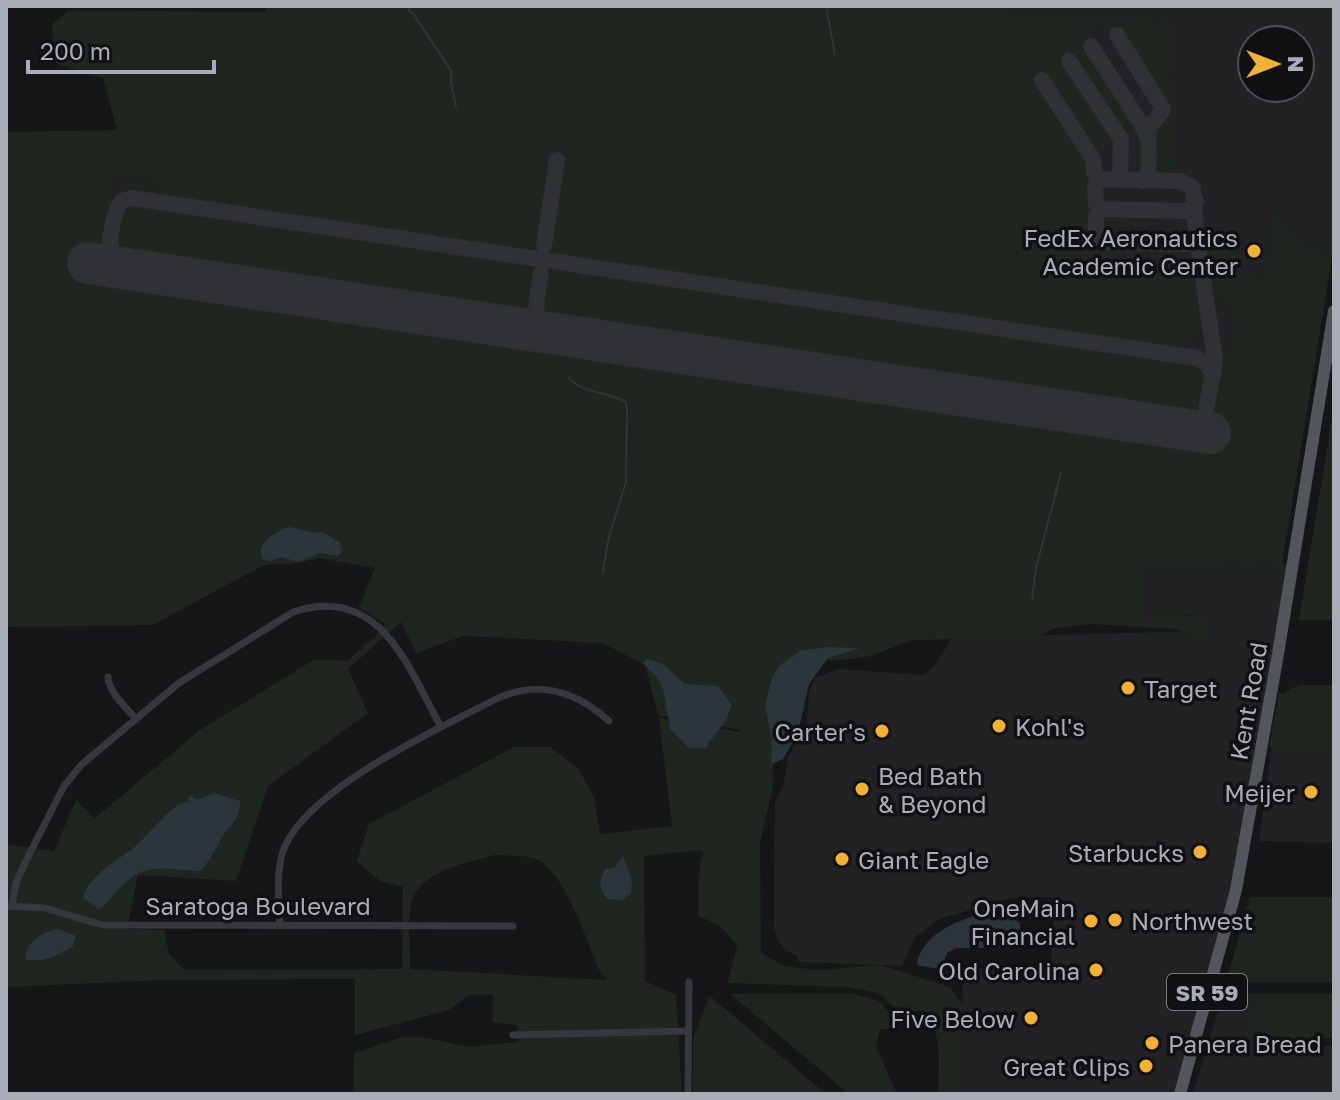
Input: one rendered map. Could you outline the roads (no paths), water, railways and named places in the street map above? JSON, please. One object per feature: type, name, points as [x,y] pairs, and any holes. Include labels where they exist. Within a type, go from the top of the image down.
[{"type":"main road","name":"Kent Road","points":[[1180,1094],[1236,890],[1334,311]]},
{"type":"street","points":[[9,906],[20,873],[68,780],[81,765],[179,683],[283,616],[303,608],[326,606],[359,613],[385,631],[441,727]]},
{"type":"street","points":[[108,677],[113,693],[136,719]]},
{"type":"street","points":[[280,925],[280,868],[285,846],[293,832],[346,781],[498,698],[531,688],[573,695],[609,721]]},
{"type":"street","name":"Saratoga Boulevard","points":[[9,906],[45,908],[102,925],[513,926]]},
{"type":"street","points":[[688,1094],[689,982]]},
{"type":"street","points":[[513,1035],[688,1031]]},
{"type":"waterway","points":[[410,6],[408,11],[413,13],[451,71],[456,107]]},
{"type":"waterway","points":[[826,6],[835,54]]},
{"type":"waterway","points":[[569,378],[588,390],[626,402],[626,482],[608,540],[603,572]]},
{"type":"waterway","points":[[1032,599],[1036,568],[1061,473]]},
{"type":"place","name":"FedEx Aeronautics Academic Center","points":[[1254,251]]},
{"type":"place","name":"Target","points":[[1128,688]]},
{"type":"place","name":"Kohl's","points":[[999,726]]},
{"type":"place","name":"Carter's","points":[[882,731]]},
{"type":"place","name":"Bed Bath & Beyond","points":[[862,789]]},
{"type":"place","name":"Meijer","points":[[1311,792]]},
{"type":"place","name":"Starbucks","points":[[1200,852]]},
{"type":"place","name":"Giant Eagle","points":[[842,859]]},
{"type":"place","name":"Northwest","points":[[1115,920]]},
{"type":"place","name":"OneMain Financial","points":[[1091,921]]},
{"type":"place","name":"Old Carolina","points":[[1096,970]]},
{"type":"place","name":"Five Below","points":[[1031,1018]]},
{"type":"place","name":"Panera Bread","points":[[1152,1043]]},
{"type":"place","name":"Great Clips","points":[[1146,1066]]}]
